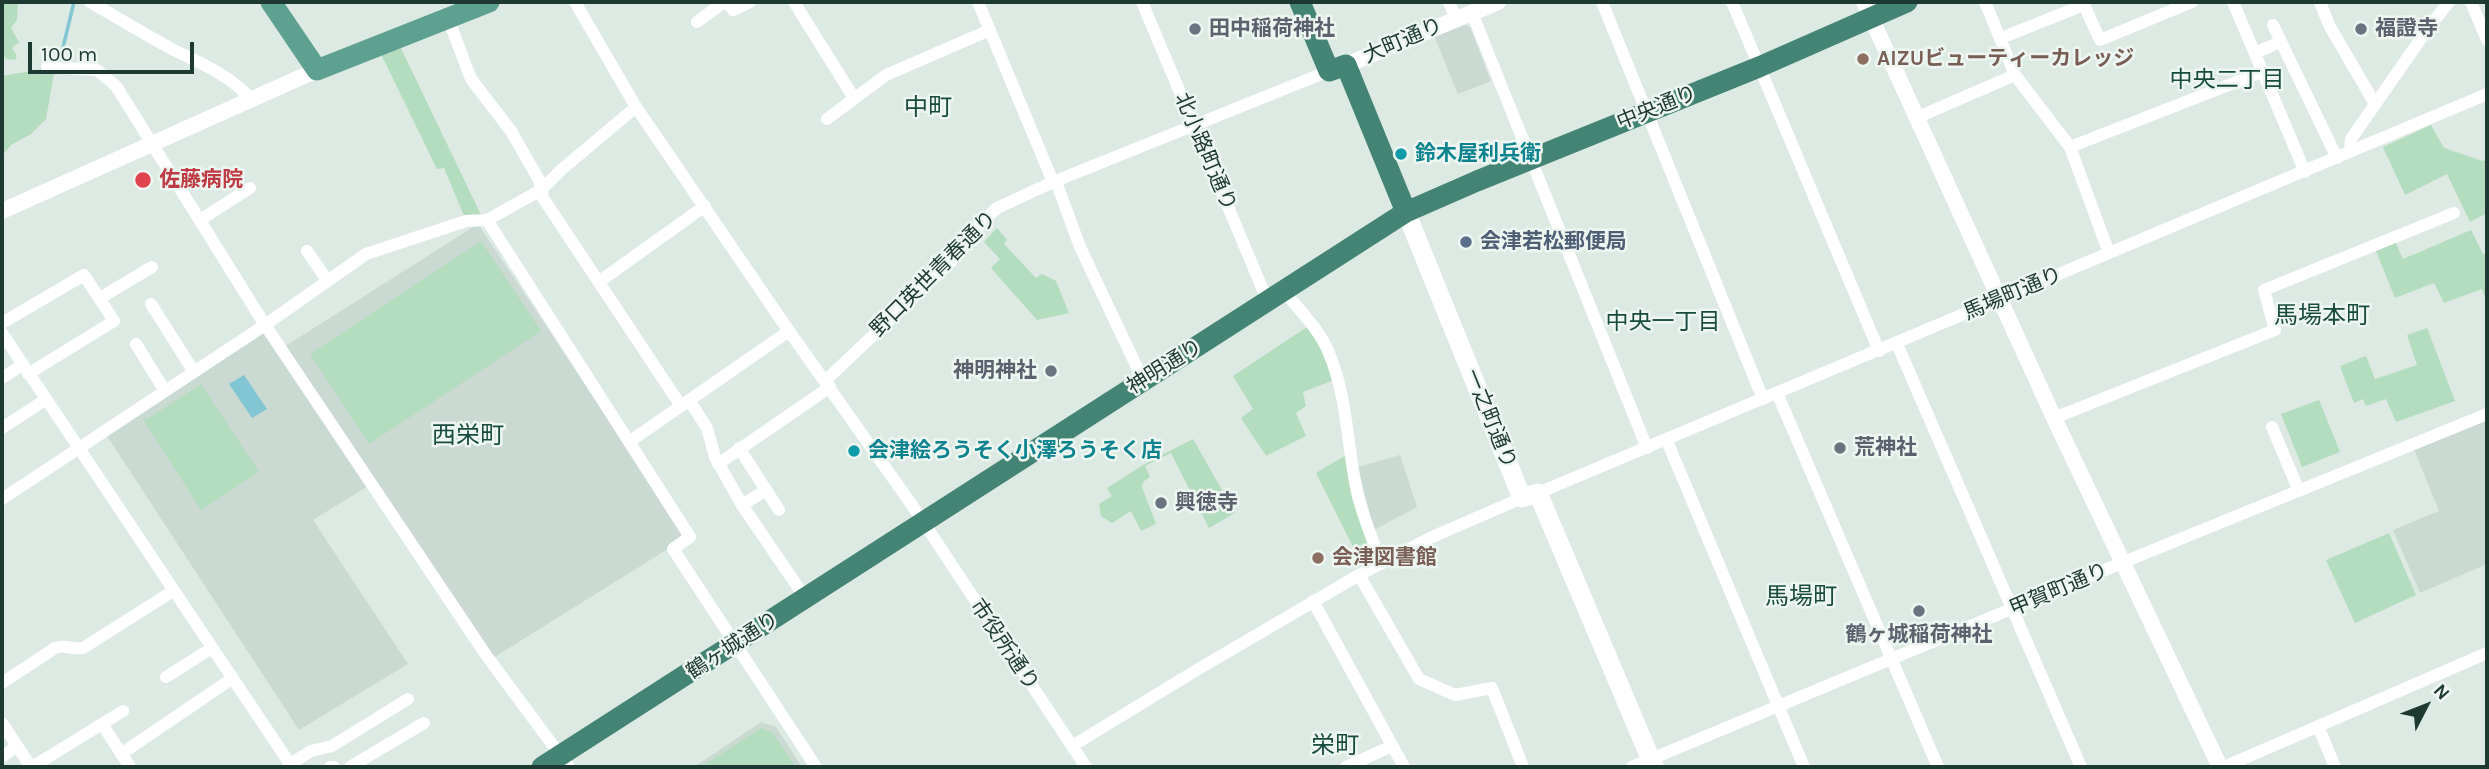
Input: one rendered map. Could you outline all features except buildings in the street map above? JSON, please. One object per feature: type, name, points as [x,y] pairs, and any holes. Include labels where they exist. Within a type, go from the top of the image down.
[{"type":"highway","name":"一之町通り","points":[[1300,2],[1338,68],[1406,212]]},
{"type":"highway","name":"中央通り","points":[[1406,212],[1759,67],[1868,10],[1908,2]]},
{"type":"highway","name":"神明通り","points":[[923,522],[1406,212]]},
{"type":"highway","name":"鶴ヶ城通り","points":[[557,763],[923,522]]},
{"type":"main road","points":[[271,2],[317,70],[489,2]]},
{"type":"main road","name":"一之町通り","points":[[1406,212],[1646,765]]},
{"type":"street","points":[[90,2],[230,79],[251,99]]},
{"type":"street","name":"市役所通り","points":[[575,2],[636,107],[923,522],[1086,767]]},
{"type":"street","points":[[697,22],[726,2],[733,10],[750,2]]},
{"type":"street","points":[[794,2],[854,98]]},
{"type":"street","points":[[978,2],[1053,182],[1058,187],[1080,247],[1143,380]]},
{"type":"street","name":"北小路町通り","points":[[1142,2],[1195,125],[1276,297],[1321,337],[1328,351],[1335,369],[1350,438],[1356,488],[1381,564]]},
{"type":"street","points":[[1449,2],[1456,19]]},
{"type":"street","name":"大町通り","points":[[1338,68],[1498,2]]},
{"type":"street","points":[[1602,2],[1763,399]]},
{"type":"street","points":[[1732,2],[1879,351]]},
{"type":"street","points":[[1985,2],[2015,75],[2070,147],[2109,253]]},
{"type":"street","points":[[2001,38],[2084,5],[2100,40],[2192,2]]},
{"type":"street","points":[[2233,2],[2305,172]]},
{"type":"street","points":[[2320,2],[2329,25],[2375,104]]},
{"type":"street","points":[[2350,152],[2351,139],[2449,2]]},
{"type":"street","points":[[2471,2],[2487,40]]},
{"type":"street","points":[[1868,10],[2054,418],[2222,767],[2487,653]]},
{"type":"street","points":[[1472,13],[1647,448]]},
{"type":"street","points":[[448,18],[471,79],[511,131],[539,180],[543,198],[685,403],[706,428],[718,464],[741,505],[806,599]]},
{"type":"street","points":[[2273,25],[2337,158]]},
{"type":"street","points":[[827,119],[886,75],[990,30]]},
{"type":"street","points":[[2255,53],[2280,42]]},
{"type":"street","points":[[47,66],[97,70],[116,86],[265,325],[557,763]]},
{"type":"street","points":[[1195,125],[1338,68]]},
{"type":"street","points":[[2,211],[317,70]]},
{"type":"street","points":[[2070,147],[2262,72]]},
{"type":"street","points":[[1918,117],[2015,75]]},
{"type":"street","name":"馬場町通り","points":[[1072,746],[1313,601],[1432,537],[1667,441],[2487,94]]},
{"type":"street","points":[[2,499],[265,325],[358,259],[386,246],[466,221],[487,220],[541,190],[636,107]]},
{"type":"street","name":"野口英世青春通り","points":[[718,464],[827,384],[957,256],[992,212],[1053,182],[1195,125]]},
{"type":"street","points":[[200,220],[250,188]]},
{"type":"street","points":[[600,281],[705,206]]},
{"type":"street","points":[[2054,418],[2275,330],[2264,290],[2455,213]]},
{"type":"street","points":[[487,220],[690,537],[673,549],[816,767]]},
{"type":"street","points":[[307,251],[327,280]]},
{"type":"street","points":[[100,298],[152,267]]},
{"type":"street","points":[[2,323],[84,275],[114,321],[2,379]]},
{"type":"street","points":[[151,303],[194,372]]},
{"type":"street","points":[[629,442],[789,331]]},
{"type":"street","points":[[2,334],[291,765],[311,751],[332,746],[408,699]]},
{"type":"street","points":[[136,344],[165,391]]},
{"type":"street","points":[[1897,344],[2081,767]]},
{"type":"street","points":[[1777,393],[1938,767]]},
{"type":"street","points":[[2,428],[45,400]]},
{"type":"street","name":"甲賀町通り","points":[[1646,765],[1779,706],[2124,562],[2487,414]]},
{"type":"street","points":[[2272,426],[2299,491]]},
{"type":"street","points":[[1667,441],[1804,767]]},
{"type":"street","points":[[739,448],[779,510]]},
{"type":"street","points":[[741,505],[766,490]]},
{"type":"street","points":[[1359,575],[1419,680],[1455,695],[1492,688],[1523,767]]},
{"type":"street","points":[[2,683],[59,646],[83,648],[173,591]]},
{"type":"street","points":[[1313,601],[1404,767]]},
{"type":"street","points":[[166,677],[212,648]]},
{"type":"street","points":[[121,754],[233,678]]},
{"type":"street","points":[[2,723],[32,767],[123,711]]},
{"type":"street","points":[[350,767],[424,723]]},
{"type":"street","points":[[102,724],[130,767]]},
{"type":"street","points":[[2318,726],[2335,767]]},
{"type":"street","points":[[2,757],[17,746]]},
{"type":"street","points":[[1346,767],[1391,746]]},
{"type":"shaded area","points":[[1464,24],[1470,27],[1491,81],[1458,94],[1434,36]]},
{"type":"shaded area","points":[[478,224],[687,537],[493,658],[284,347]]},
{"type":"shaded area","points":[[262,331],[368,486],[313,520],[408,664],[299,730],[107,436]]},
{"type":"shaded area","points":[[2487,416],[2487,564],[2420,593],[2393,530],[2439,511],[2413,447]]},
{"type":"shaded area","points":[[1400,455],[1417,507],[1374,530],[1358,467]]},
{"type":"shaded area","points":[[761,722],[776,727],[802,767],[694,767]]},
{"type":"green space","points":[[2,2],[18,2],[17,20],[11,28],[19,42],[12,48],[17,56],[15,60],[6,59],[2,52]]},
{"type":"green space","points":[[398,42],[482,217],[465,218],[444,168],[437,169],[379,50]]},
{"type":"green space","points":[[42,69],[43,75],[51,71],[54,74],[46,119],[31,134],[11,145],[2,156],[2,76]]},
{"type":"green space","points":[[2431,125],[2444,148],[2483,161],[2487,159],[2487,213],[2470,222],[2447,174],[2405,195],[2383,147]]},
{"type":"green space","points":[[997,228],[1007,240],[1004,244],[1036,278],[1042,274],[1056,281],[1069,313],[1037,320],[991,268],[1000,259],[984,242]]},
{"type":"green space","points":[[2471,230],[2483,254],[2487,253],[2487,302],[2482,289],[2444,303],[2434,283],[2395,298],[2375,249],[2395,241],[2403,259]]},
{"type":"green space","points":[[481,241],[541,331],[369,444],[310,354]]},
{"type":"green space","points":[[1307,327],[1319,342],[1334,380],[1303,392],[1306,406],[1296,413],[1306,436],[1266,456],[1241,418],[1253,409],[1233,376]]},
{"type":"green space","points":[[2427,328],[2455,401],[2396,422],[2386,399],[2366,406],[2363,399],[2354,403],[2340,366],[2366,356],[2375,379],[2417,365],[2407,335]]},
{"type":"green space","points":[[201,384],[259,472],[201,510],[144,421]]},
{"type":"green space","points":[[2319,400],[2340,452],[2302,467],[2281,414]]},
{"type":"green space","points":[[1193,439],[1235,513],[1209,528],[1171,453],[1145,466],[1150,477],[1143,482],[1142,487],[1156,524],[1141,531],[1131,511],[1112,523],[1101,516],[1099,504],[1112,496],[1107,488],[1148,462]]},
{"type":"green space","points":[[1348,454],[1378,557],[1362,565],[1316,473]]},
{"type":"green space","points":[[2389,533],[2416,595],[2355,623],[2326,560]]},
{"type":"green space","points":[[761,728],[772,732],[796,767],[701,767]]},
{"type":"water","points":[[244,375],[267,409],[252,418],[229,384]]},
{"type":"waterway","points":[[59,64],[74,2]]},
{"type":"place","name":"田中稲荷神社","points":[[1195,29]]},
{"type":"place","name":"福證寺","points":[[2361,29]]},
{"type":"place","name":"AIZUビューティーカレッジ","points":[[1863,59]]},
{"type":"place","name":"鈴木屋利兵衛","points":[[1401,154]]},
{"type":"place","name":"佐藤病院","points":[[143,180]]},
{"type":"place","name":"会津若松郵便局","points":[[1466,242]]},
{"type":"place","name":"神明神社","points":[[1051,371]]},
{"type":"place","name":"荒神社","points":[[1840,448]]},
{"type":"place","name":"会津絵ろうそく小澤ろうそく店","points":[[854,451]]},
{"type":"place","name":"興徳寺","points":[[1161,503]]},
{"type":"place","name":"会津図書館","points":[[1318,558]]},
{"type":"place","name":"鶴ヶ城稲荷神社","points":[[1919,611]]},
{"type":"district","name":"中央二丁目","points":[[2227,80]]},
{"type":"district","name":"中町","points":[[928,108]]},
{"type":"district","name":"馬場本町","points":[[2322,316]]},
{"type":"district","name":"中央一丁目","points":[[1663,322]]},
{"type":"district","name":"西栄町","points":[[468,436]]},
{"type":"district","name":"馬場町","points":[[1801,597]]},
{"type":"district","name":"栄町","points":[[1335,746]]}]
